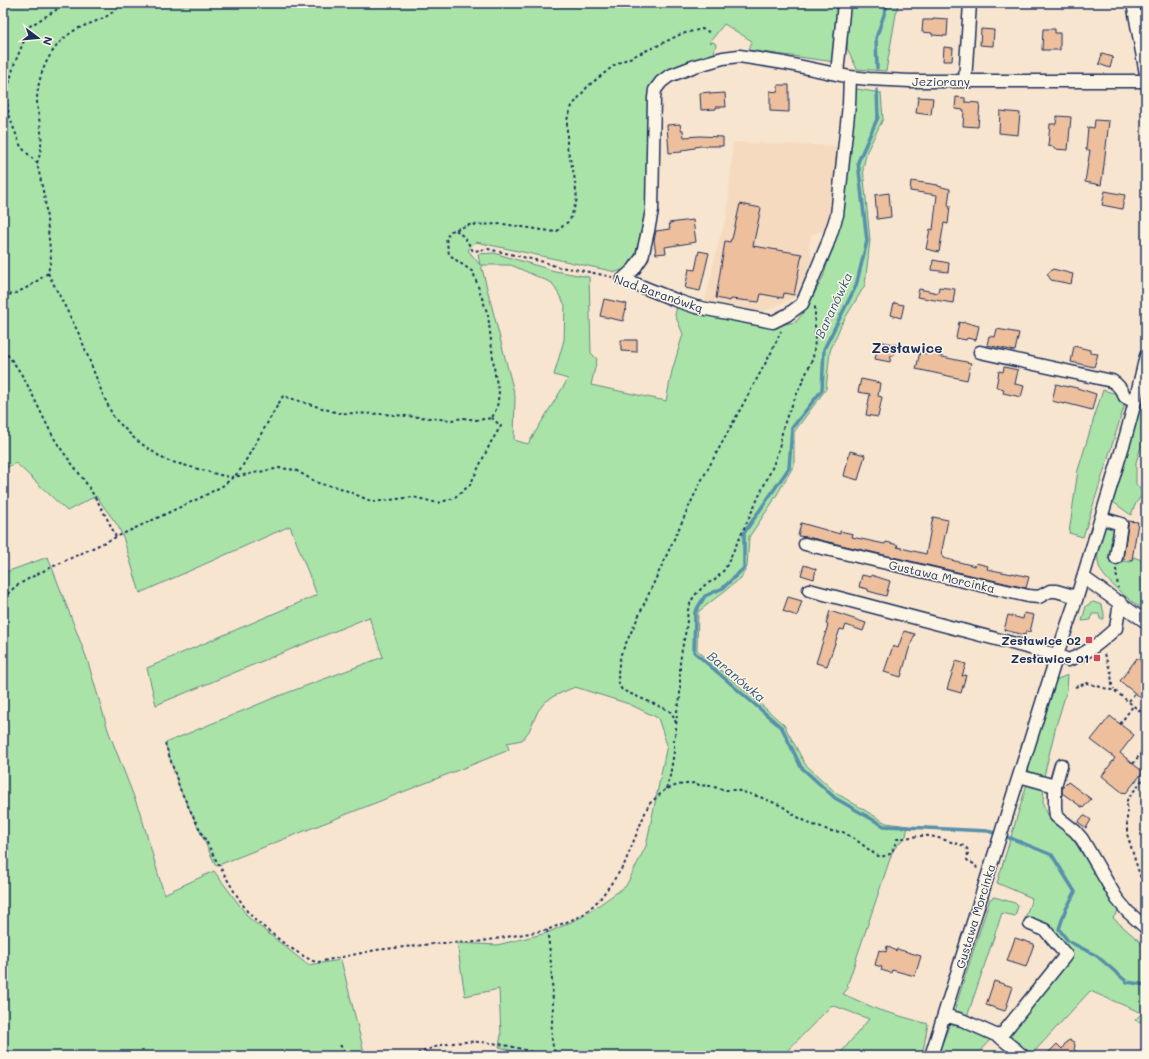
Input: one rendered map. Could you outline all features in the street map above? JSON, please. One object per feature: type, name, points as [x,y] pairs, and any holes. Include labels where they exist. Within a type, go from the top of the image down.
[{"type":"street","points":[[837,74],[844,3]]},
{"type":"street","points":[[965,81],[970,3]]},
{"type":"street","points":[[1133,3],[1146,74]]},
{"type":"street","name":"Jeziorany","points":[[623,279],[634,269],[642,257],[652,210],[655,90],[661,82],[669,76],[702,64],[723,58],[739,56],[784,63],[850,77],[898,80],[1146,81]]},
{"type":"street","name":"Nad Baranówką","points":[[623,279],[696,307],[773,322],[787,315],[802,304],[827,245],[836,215],[849,105],[850,77]]},
{"type":"street","points":[[980,352],[1112,381],[1121,388],[1125,397],[1135,402]]},
{"type":"street","name":"Gustawa Morcinka","points":[[932,1056],[1057,655],[1077,597],[1135,402],[1145,361]]},
{"type":"street","points":[[1101,518],[1121,524],[1116,558]]},
{"type":"street","name":"Gustawa Morcinka","points":[[805,544],[1028,596],[1039,597],[1050,590],[1077,597]]},
{"type":"street","points":[[1083,576],[1119,597],[1146,622]]},
{"type":"street","points":[[809,590],[1057,655],[1068,660],[1100,643],[1116,628],[1119,597]]},
{"type":"street","points":[[1061,765],[1055,786],[1054,808],[1056,816],[1075,831],[1082,839],[1117,899],[1128,912],[1146,928]]},
{"type":"street","points":[[1019,776],[1055,786]]},
{"type":"street","points":[[1000,1037],[1066,956],[1045,930],[1030,924]]},
{"type":"street","points":[[944,1015],[962,1020],[1000,1037],[1022,1056]]},
{"type":"path","points":[[37,164],[22,149],[9,116],[6,95],[14,65],[30,26],[56,10],[64,3]]},
{"type":"path","points":[[3,598],[16,586],[39,573],[204,496],[224,484],[233,477],[239,472],[283,396],[338,413],[384,414],[452,420],[463,418],[477,420],[492,418],[501,426],[491,442],[470,485],[454,498],[438,503],[413,497],[373,502],[338,487],[320,484],[295,470],[280,468],[233,477],[224,476],[165,460],[136,440],[114,418],[103,395],[80,336],[48,273],[51,259],[45,200],[37,164],[42,145],[37,108],[41,77],[46,62],[54,48],[64,38],[78,28],[107,16],[124,3]]},
{"type":"path","points":[[492,418],[497,407],[499,393],[495,375],[488,315],[473,272],[449,254],[446,238],[451,231],[469,225],[503,224],[556,232],[570,220],[577,199],[574,174],[567,147],[566,120],[572,106],[588,86],[616,64],[681,34],[702,29],[709,32]]},
{"type":"path","points":[[3,118],[9,116]]},
{"type":"path","name":"Nad Baranówką","points":[[456,230],[465,238],[473,251],[488,249],[544,262],[558,267],[623,279]]},
{"type":"path","points":[[3,296],[16,293],[30,286],[48,273]]},
{"type":"path","points":[[666,789],[671,770],[680,698],[681,656],[689,606],[696,594],[706,584],[715,580],[725,569],[773,466],[787,416],[805,379],[813,358],[815,341],[815,299],[810,285]]},
{"type":"path","points":[[676,725],[672,713],[668,710],[622,690],[620,686],[618,668],[621,654],[699,486],[779,338],[787,315]]},
{"type":"path","points":[[3,350],[25,379],[55,439],[85,482],[106,516],[116,537]]},
{"type":"path","points":[[1116,558],[1119,597]]},
{"type":"path","points":[[1103,653],[1111,672],[1114,690],[1146,716]]},
{"type":"path","points":[[1075,687],[1087,683],[1114,690]]},
{"type":"path","points":[[1128,702],[1134,693]]},
{"type":"path","points":[[1120,724],[1134,706]]},
{"type":"path","points":[[164,743],[180,789],[193,816],[217,862],[247,911],[255,920],[286,945],[305,958],[318,962],[376,950],[442,943],[477,942],[548,930],[584,914],[600,899],[624,864],[649,804],[666,789],[678,785],[695,783],[701,786],[706,785],[726,790],[736,790],[760,797],[782,806],[812,825],[843,832],[855,839],[870,852],[881,857],[890,854],[897,839],[912,836],[931,836],[966,846],[968,849],[967,860],[976,865]]},
{"type":"path","points":[[1133,764],[1146,748]]},
{"type":"path","points":[[1146,775],[1127,800],[1127,834],[1146,895]]},
{"type":"path","points":[[548,930],[552,1000],[552,1036],[554,1050],[557,1056]]},
{"type":"path","points":[[412,1056],[445,1044],[464,1041],[511,1046],[528,1050],[543,1056]]},
{"type":"path","points":[[340,1045],[348,1056]]},
{"type":"shaded area","points":[[733,142],[842,146],[827,230],[812,234],[809,246],[812,259],[796,297],[759,314],[744,310],[740,306],[704,306],[718,244],[727,216]]},
{"type":"green space","points":[[3,3],[838,3],[835,62],[748,50],[752,41],[724,24],[709,43],[713,42],[716,44],[714,54],[658,77],[649,209],[633,266],[616,272],[476,242],[468,250],[480,265],[478,254],[494,253],[555,271],[589,277],[591,353],[597,359],[591,385],[666,401],[672,371],[683,334],[675,315],[677,306],[745,323],[773,326],[796,322],[808,306],[823,277],[842,216],[854,96],[857,89],[881,93],[883,119],[867,151],[863,168],[870,240],[865,285],[841,325],[830,351],[826,389],[794,432],[794,465],[772,503],[749,537],[747,567],[741,578],[698,612],[697,650],[784,725],[805,764],[836,793],[886,823],[908,826],[906,836],[893,850],[847,986],[849,987],[843,994],[879,1010],[928,1024],[922,1056],[838,1056],[869,1019],[832,1005],[782,1056],[530,1056],[499,1047],[501,1035],[499,989],[465,996],[457,943],[497,945],[547,933],[582,917],[626,886],[646,846],[667,745],[658,718],[629,704],[575,687],[554,696],[545,702],[538,711],[529,731],[522,740],[507,743],[509,750],[216,866],[180,789],[165,743],[276,697],[383,657],[369,617],[156,705],[147,668],[317,595],[290,526],[140,593],[123,537],[118,526],[96,496],[67,511],[16,463],[3,469]],"holes":[[[481,265],[511,265],[552,283],[565,305],[564,340],[554,375],[568,379],[528,444],[514,440],[515,396]]]},
{"type":"green space","points":[[848,3],[898,3],[886,71],[857,69],[847,48]]},
{"type":"green space","points":[[1146,388],[1146,432],[1136,462],[1136,484],[1143,493],[1136,503],[1131,515],[1113,502]]},
{"type":"green space","points":[[1103,390],[1120,395],[1124,407],[1083,537],[1069,533],[1078,470]]},
{"type":"green space","points":[[1110,523],[1115,527],[1108,559],[1131,562],[1134,557],[1141,560],[1146,575],[1146,612],[1112,585],[1099,566],[1098,551],[1100,541],[1105,526]]},
{"type":"green space","points":[[48,557],[87,659],[108,730],[141,815],[164,894],[214,871],[249,918],[308,965],[341,960],[365,1056],[3,1056],[3,573]]},
{"type":"green space","points":[[1093,602],[1102,605],[1104,619],[1100,619],[1099,614],[1092,614],[1091,620],[1082,621],[1086,606]]},
{"type":"green space","points":[[1068,675],[1067,690],[1056,726],[1044,776],[1043,804],[1049,817],[1066,829],[1119,910],[1113,918],[1146,947],[1146,1024],[1135,1020],[1142,1013],[1090,991],[1032,1054],[1006,1035],[1071,953],[1053,929],[1025,919],[1032,898],[997,883],[1030,774],[1027,765],[1055,680]]},
{"type":"green space","points":[[994,897],[1015,903],[1018,906],[1015,916],[1002,913],[967,1017],[955,1011],[956,1005],[990,899]]},
{"type":"green space","points":[[958,1023],[990,1040],[975,1056],[937,1056],[950,1024]]},
{"type":"building","points":[[933,18],[948,19],[947,36],[932,35],[932,33],[922,32],[923,20],[933,20]]},
{"type":"building","points":[[981,29],[994,30],[993,46],[980,45]]},
{"type":"building","points":[[1043,29],[1055,29],[1055,33],[1060,33],[1060,50],[1042,50]]},
{"type":"building","points":[[944,47],[953,48],[952,61],[943,61]]},
{"type":"building","points":[[1102,54],[1113,57],[1110,68],[1099,64]]},
{"type":"building","points":[[778,85],[789,85],[789,112],[770,111],[770,91],[778,92]]},
{"type":"building","points":[[710,92],[710,94],[725,93],[726,107],[701,110],[700,93]]},
{"type":"building","points":[[918,97],[933,98],[931,115],[916,113]]},
{"type":"building","points":[[956,97],[965,98],[965,102],[980,103],[978,127],[963,126],[964,110],[955,109]]},
{"type":"building","points":[[1000,111],[1020,113],[1018,135],[999,133]]},
{"type":"building","points":[[1057,116],[1071,117],[1068,150],[1054,149],[1054,147],[1048,146],[1050,124],[1056,124]]},
{"type":"building","points":[[1095,120],[1109,121],[1101,185],[1085,182],[1090,150],[1086,150],[1088,127],[1094,128]]},
{"type":"building","points":[[680,124],[684,137],[723,137],[723,146],[700,146],[682,150],[682,152],[669,153],[667,125]]},
{"type":"building","points":[[911,181],[938,185],[950,189],[948,224],[944,223],[939,252],[926,249],[930,229],[933,230],[937,195],[910,191]]},
{"type":"building","points":[[1105,191],[1125,195],[1122,209],[1102,205]]},
{"type":"building","points":[[889,193],[891,217],[877,219],[875,195]]},
{"type":"building","points":[[740,204],[761,208],[753,246],[802,254],[794,295],[784,293],[783,298],[761,294],[759,302],[731,299],[730,301],[716,298],[725,241],[730,242],[732,239]]},
{"type":"building","points":[[693,220],[696,242],[665,247],[666,253],[656,254],[654,240],[656,231],[670,229],[669,223]]},
{"type":"building","points":[[699,251],[709,253],[700,291],[685,288],[689,269],[695,270]]},
{"type":"building","points":[[933,260],[949,263],[948,272],[932,270]]},
{"type":"building","points":[[1053,269],[1073,274],[1071,284],[1051,280],[1047,274]]},
{"type":"building","points":[[939,287],[955,289],[953,303],[917,297],[919,289],[938,293]]},
{"type":"building","points":[[604,299],[627,304],[623,321],[600,316]]},
{"type":"building","points":[[894,303],[904,305],[901,318],[891,315]]},
{"type":"building","points":[[959,322],[979,326],[976,340],[956,338]]},
{"type":"building","points":[[997,329],[1019,333],[1015,351],[987,345],[989,336],[995,337]]},
{"type":"building","points":[[621,340],[637,340],[637,352],[621,351]]},
{"type":"building","points":[[879,341],[897,345],[894,356],[891,356],[890,362],[875,359]]},
{"type":"building","points":[[1074,346],[1090,350],[1090,353],[1098,354],[1094,367],[1071,362]]},
{"type":"building","points":[[927,351],[939,354],[938,356],[971,363],[967,380],[916,369],[920,352],[927,354]]},
{"type":"building","points":[[1004,367],[1018,370],[1015,384],[1024,386],[1021,397],[1003,393],[1004,389],[996,387],[999,371],[1003,372]]},
{"type":"building","points":[[861,379],[880,383],[878,396],[882,397],[878,417],[866,415],[870,394],[858,392]]},
{"type":"building","points":[[1056,384],[1077,388],[1096,394],[1092,410],[1052,401]]},
{"type":"building","points":[[850,451],[865,455],[858,480],[844,476]]},
{"type":"building","points":[[933,517],[948,520],[941,555],[943,558],[975,566],[976,563],[988,566],[987,569],[1029,577],[1026,588],[798,536],[801,523],[840,534],[840,531],[853,534],[852,537],[885,544],[886,542],[898,545],[897,547],[926,554]]},
{"type":"building","points":[[1128,521],[1138,522],[1132,560],[1123,559]]},
{"type":"building","points":[[804,565],[816,569],[814,579],[801,575]]},
{"type":"building","points":[[862,575],[871,577],[871,575],[890,581],[886,596],[859,587]]},
{"type":"building","points":[[788,597],[802,601],[797,616],[783,611]]},
{"type":"building","points":[[830,611],[866,623],[863,631],[846,625],[844,630],[840,629],[827,666],[816,663],[828,625],[826,624]]},
{"type":"building","points":[[1024,613],[1034,615],[1030,632],[1026,631],[1025,635],[1004,630],[1008,615],[1023,619]]},
{"type":"building","points":[[904,631],[915,634],[901,677],[884,672],[893,646],[898,648]]},
{"type":"building","points":[[1137,658],[1146,665],[1146,701],[1120,681]]},
{"type":"building","points":[[956,661],[966,664],[962,676],[966,675],[961,693],[947,689]]},
{"type":"building","points":[[1110,716],[1134,735],[1120,753],[1143,772],[1126,793],[1123,793],[1102,776],[1115,758],[1091,740]]},
{"type":"building","points":[[1068,782],[1091,799],[1083,808],[1062,793],[1062,788]]},
{"type":"building","points":[[1084,815],[1091,820],[1086,828],[1078,822]]},
{"type":"building","points":[[1015,938],[1034,944],[1026,967],[1007,961]]},
{"type":"building","points":[[887,946],[896,951],[897,949],[921,956],[915,976],[892,970],[891,973],[881,970],[882,967],[875,965],[879,950],[886,952]]},
{"type":"building","points":[[994,981],[1013,987],[1005,1011],[986,1005]]},
{"type":"building","points":[[1070,1040],[1074,1042],[1074,1049],[1080,1056],[1045,1056],[1057,1044],[1062,1049],[1066,1042]]},
{"type":"waterway","name":"Baranówka","points":[[877,68],[876,38],[888,3]]},
{"type":"waterway","name":"Baranówka","points":[[877,90],[878,117],[858,162],[867,241],[856,286],[824,349],[822,390],[792,428],[789,468],[744,533],[744,568],[723,588],[705,596],[695,612],[694,652],[782,728],[801,767],[835,798],[884,826],[988,831],[1013,839],[1052,855],[1075,892],[1065,911],[1059,929],[1068,941],[1097,956],[1127,982],[1146,985]]},
{"type":"place","name":"Zesławice 02","points":[[1089,640]]},
{"type":"place","name":"Zesławice 01","points":[[1097,658]]},
{"type":"district","name":"Zesławice","points":[[907,347]]}]
